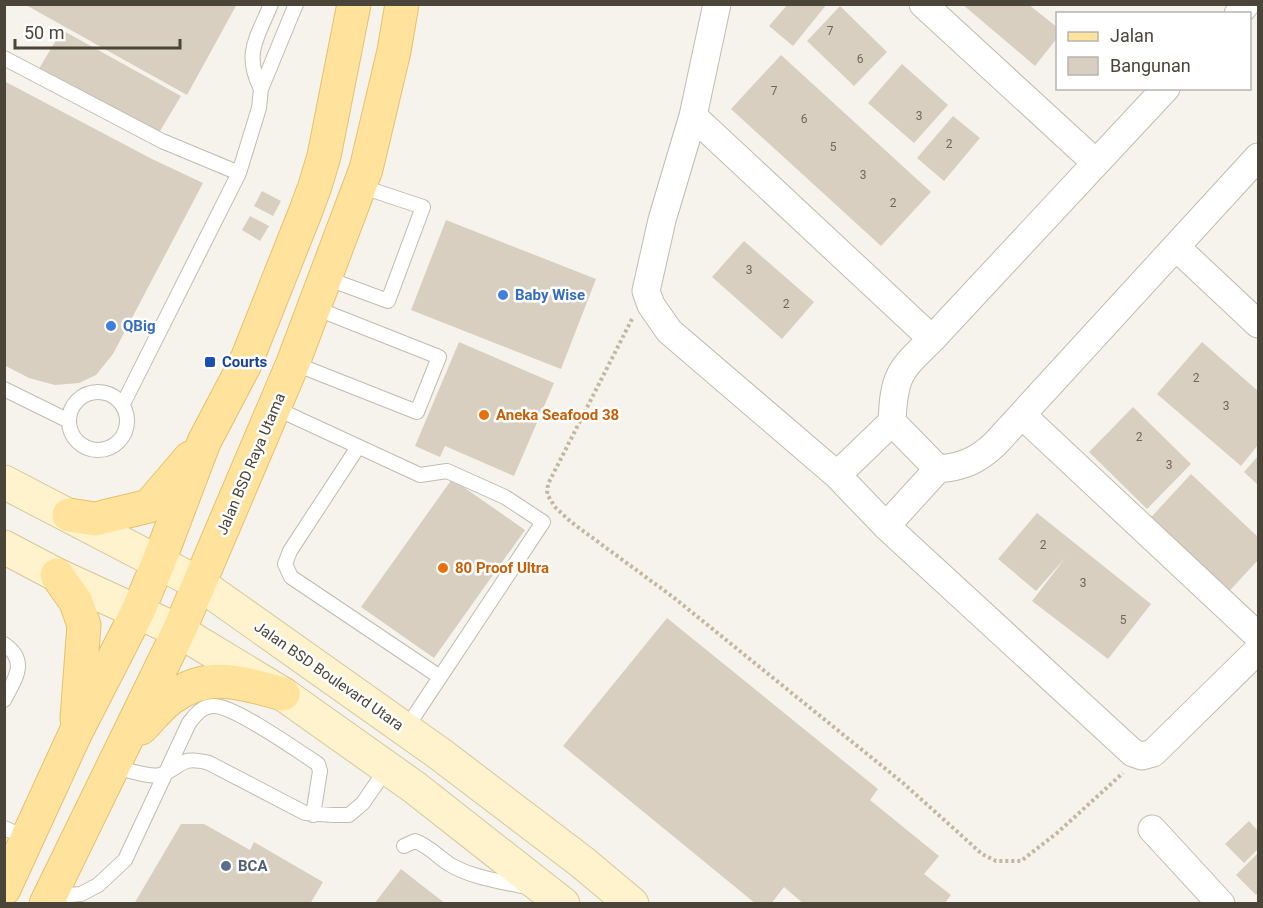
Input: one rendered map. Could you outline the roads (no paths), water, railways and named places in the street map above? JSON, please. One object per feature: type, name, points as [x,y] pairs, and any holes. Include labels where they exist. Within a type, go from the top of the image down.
[{"type":"main road","points":[[4,889],[16,833],[75,734],[138,611],[204,442],[245,364],[315,186],[324,156],[354,4]]},
{"type":"main road","name":"Jalan BSD Raya Utama","points":[[49,897],[179,631],[293,363],[366,169],[394,51],[402,4]]},
{"type":"main road","points":[[69,515],[95,519],[149,506],[204,442]]},
{"type":"main road","name":"Jalan BSD Boulevard Utara","points":[[4,482],[200,584],[405,730],[582,862],[632,903]]},
{"type":"main road","points":[[4,547],[57,575],[179,631],[283,694],[387,768],[556,898]]},
{"type":"main road","points":[[57,575],[75,602],[84,625],[75,734]]},
{"type":"main road","points":[[119,756],[170,698],[204,681],[237,682],[283,694]]},
{"type":"street","points":[[717,4],[693,116],[662,220],[646,291],[651,305],[669,330],[837,475],[886,526],[1133,753],[1142,756],[1154,753],[1258,650]]},
{"type":"street","points":[[923,4],[1096,162]]},
{"type":"street","points":[[837,475],[892,422],[893,395],[905,365],[1165,90]]},
{"type":"street","points":[[693,116],[932,339]]},
{"type":"street","points":[[886,526],[938,469],[958,467],[982,456],[1258,157]]},
{"type":"street","points":[[1176,247],[1258,324]]},
{"type":"street","points":[[1022,415],[1258,636]]},
{"type":"street","points":[[892,422],[938,469]]},
{"type":"street","points":[[1152,829],[1221,903]]},
{"type":"lane","points":[[261,89],[251,60],[253,49],[271,4]]},
{"type":"lane","points":[[123,404],[239,173],[259,108],[261,89],[296,4]]},
{"type":"lane","points":[[4,58],[162,141],[239,173]]},
{"type":"lane","points":[[320,293],[388,301],[423,207],[360,186]]},
{"type":"lane","points":[[293,363],[417,412],[439,357],[320,293]]},
{"type":"lane","points":[[4,389],[67,420]]},
{"type":"lane","points":[[89,392],[108,393],[123,404],[128,422],[122,440],[106,450],[87,450],[73,438],[67,420],[74,403],[89,392]]},
{"type":"lane","points":[[275,408],[420,475],[447,471],[505,497],[543,522],[405,730]]},
{"type":"lane","points":[[358,447],[290,551],[285,564],[291,577],[440,677]]},
{"type":"lane","points":[[4,644],[14,651],[19,662],[18,673],[4,700]]},
{"type":"lane","points":[[49,897],[81,894],[98,885],[125,860],[189,723],[197,711],[214,706],[231,710],[318,764],[320,771],[313,815]]},
{"type":"lane","points":[[119,756],[153,775],[160,775],[187,760],[196,759],[209,763],[313,815],[349,815],[363,803],[387,768]]},
{"type":"lane","points":[[404,846],[415,841],[426,845],[449,864],[469,874],[556,898]]},
{"type":"place","name":"Baby Wise","points":[[503,295]]},
{"type":"place","name":"QBig","points":[[111,326]]},
{"type":"place","name":"Courts","points":[[210,362]]},
{"type":"place","name":"Aneka Seafood 38","points":[[484,415]]},
{"type":"place","name":"80 Proof Ultra","points":[[443,568]]},
{"type":"place","name":"BCA","points":[[226,866]]}]
